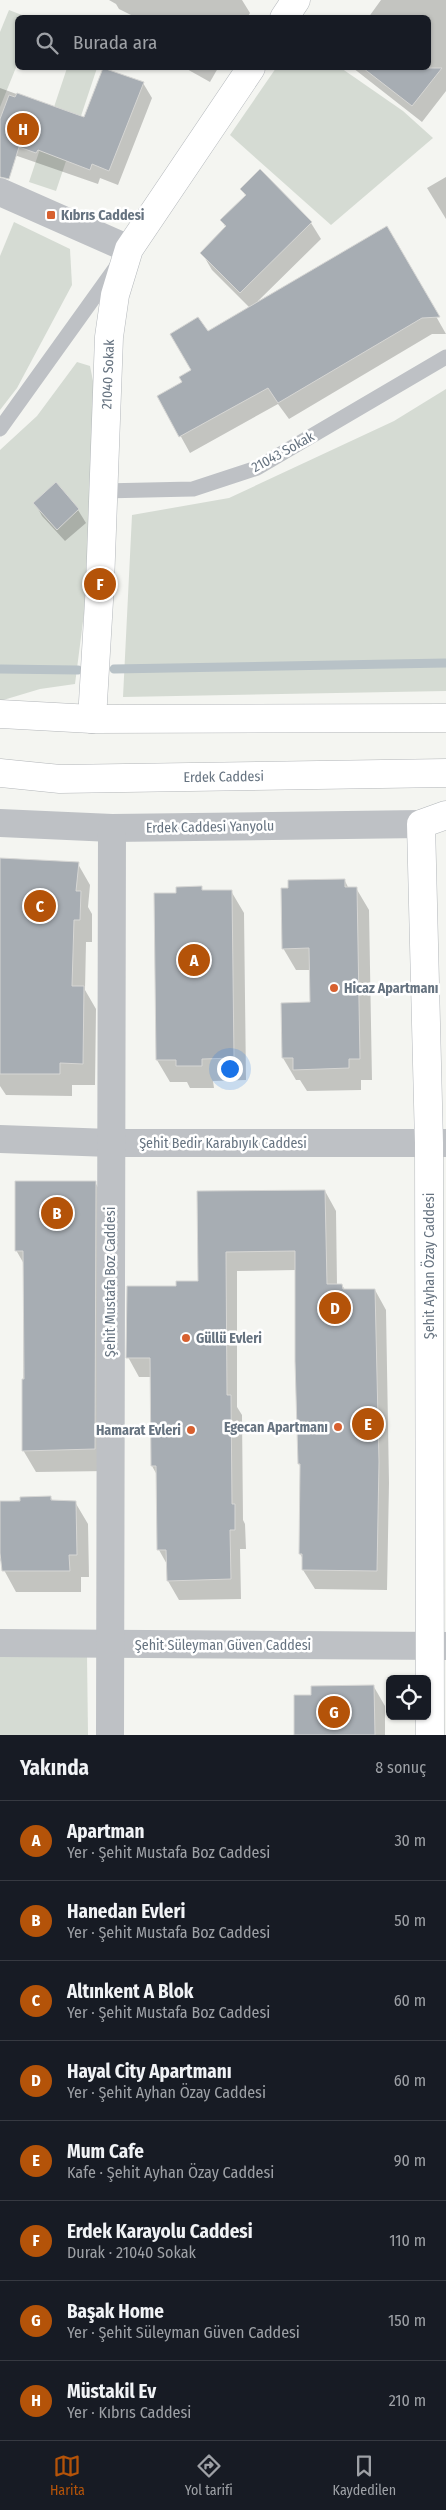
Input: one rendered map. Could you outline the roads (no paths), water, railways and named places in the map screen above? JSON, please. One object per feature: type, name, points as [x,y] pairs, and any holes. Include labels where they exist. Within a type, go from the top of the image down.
[{"type":"main road","points":[[286,15],[296,0]]},
{"type":"main road","name":"21040 Sokak","points":[[92,719],[100,584],[109,337],[115,295],[129,249],[250,70]]},
{"type":"main road","points":[[0,714],[92,719],[446,718]]},
{"type":"main road","name":"Erdek Caddesi","points":[[0,773],[60,779],[446,773]]},
{"type":"main road","points":[[434,824],[446,815]]},
{"type":"main road","name":"Şehit Ayhan Özay Caddesi","points":[[430,1735],[438,1646],[438,1144],[434,824]]},
{"type":"street","points":[[0,192],[129,249]]},
{"type":"street","name":"Erdek Caddesi Yanyolu","points":[[0,823],[112,828],[434,824]]},
{"type":"street","name":"Şehit Mustafa Boz Caddesi","points":[[110,1735],[112,828]]},
{"type":"street","name":"Şehit Bedir Karabıyık Caddesi","points":[[0,1140],[110,1143],[438,1144]]},
{"type":"street","name":"Şehit Süleyman Güven Caddesi","points":[[0,1643],[438,1646]]},
{"type":"lane","points":[[0,428],[129,249]]},
{"type":"lane","name":"21043 Sokak","points":[[102,491],[193,489],[258,468],[446,357]]},
{"type":"waterway","points":[[114,669],[446,663]]},
{"type":"waterway","points":[[0,669],[78,670]]},
{"type":"place","name":"Müstakil Ev","points":[[23,129]]},
{"type":"place","name":"Kıbrıs Caddesi","points":[[51,215]]},
{"type":"place","name":"Erdek Karayolu Caddesi","points":[[100,584]]},
{"type":"place","name":"Altınkent A Blok","points":[[40,906]]},
{"type":"place","name":"Apartman","points":[[194,960]]},
{"type":"place","name":"Hicaz Apartmanı","points":[[334,988]]},
{"type":"place","name":"Hanedan Evleri","points":[[57,1213]]},
{"type":"place","name":"Hayal City Apartmanı","points":[[335,1308]]},
{"type":"place","name":"Güllü Evleri","points":[[186,1338]]},
{"type":"place","name":"Mum Cafe","points":[[368,1424]]},
{"type":"place","name":"Egecan Apartmanı","points":[[338,1427]]},
{"type":"place","name":"Hamarat Evleri","points":[[191,1430]]},
{"type":"place","name":"Başak Home","points":[[334,1712]]}]
